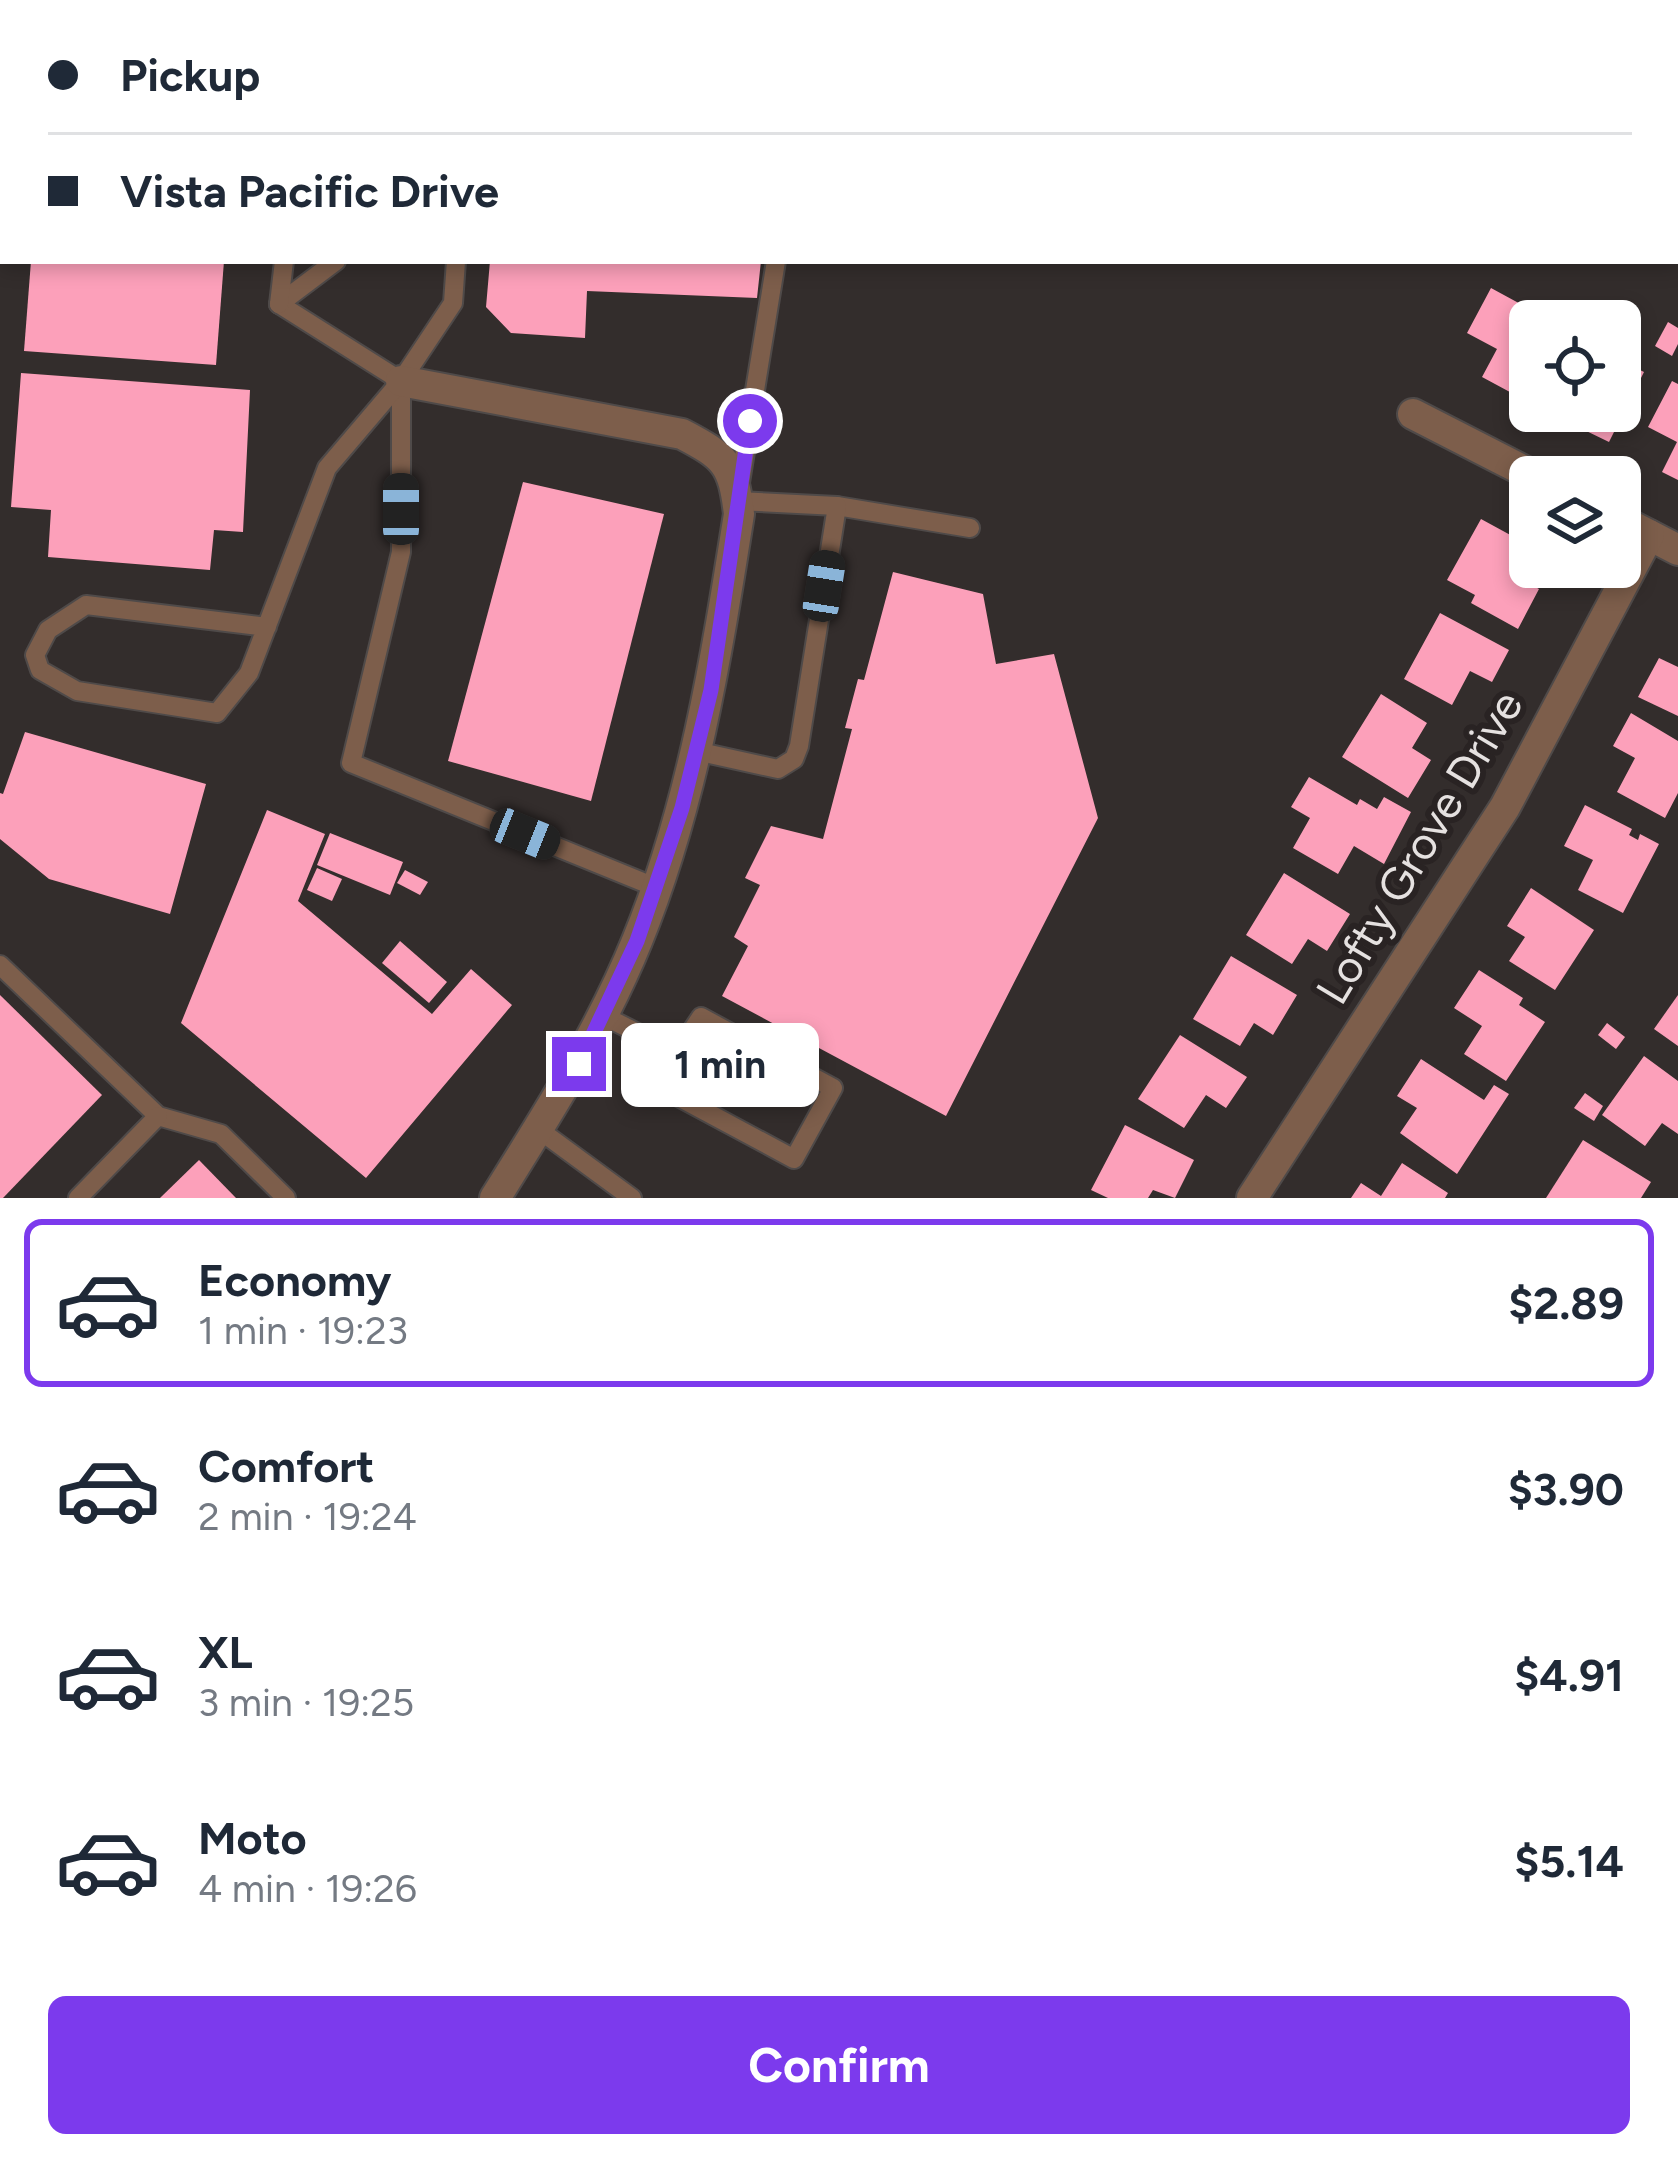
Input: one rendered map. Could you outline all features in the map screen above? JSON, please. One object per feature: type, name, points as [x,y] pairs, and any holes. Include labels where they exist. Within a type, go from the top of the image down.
[{"type":"street","points":[[401,381],[682,434],[719,454],[736,485],[739,514],[711,690],[682,808],[656,887],[637,941],[579,1064],[495,1198]]},
{"type":"street","points":[[1413,413],[1509,463]]},
{"type":"street","points":[[1641,532],[1678,550]]},
{"type":"street","name":"Lofty Grove Drive","points":[[1252,1198],[1505,806],[1649,536]]},
{"type":"lane","points":[[279,304],[284,264]]},
{"type":"lane","points":[[279,304],[332,264]]},
{"type":"lane","points":[[267,627],[86,605],[48,630],[35,655],[40,670],[76,691],[217,713],[249,673],[267,627],[328,468],[401,381],[453,303],[456,264]]},
{"type":"lane","points":[[776,264],[737,501],[837,506],[970,528]]},
{"type":"lane","points":[[279,304],[401,381]]},
{"type":"lane","points":[[401,381],[400,552],[351,763],[656,887]]},
{"type":"lane","points":[[696,751],[778,769],[794,759],[837,506]]},
{"type":"lane","points":[[0,965],[158,1116],[221,1134],[286,1198]]},
{"type":"lane","points":[[602,1015],[677,1053]]},
{"type":"lane","points":[[701,1017],[833,1088],[794,1159],[660,1087],[677,1053],[701,1017]]},
{"type":"lane","points":[[78,1198],[158,1116]]},
{"type":"lane","points":[[538,1129],[632,1198]]},
{"type":"building","points":[[31,264],[224,264],[216,365],[24,351]]},
{"type":"building","points":[[490,264],[761,264],[757,298],[587,291],[585,338],[511,333],[486,307]]},
{"type":"building","points":[[1491,288],[1513,300],[1509,300],[1509,392],[1482,377],[1497,349],[1467,333]]},
{"type":"building","points":[[1668,322],[1678,328],[1672,356],[1655,346]]},
{"type":"building","points":[[21,373],[250,390],[243,532],[214,530],[210,570],[48,557],[51,510],[11,507]]},
{"type":"building","points":[[1672,381],[1678,384],[1678,480],[1662,472],[1677,442],[1648,427]]},
{"type":"building","points":[[1588,432],[1614,432],[1609,442]]},
{"type":"building","points":[[523,482],[664,514],[591,801],[448,761]]},
{"type":"building","points":[[1481,519],[1509,534],[1509,588],[1539,589],[1518,629],[1471,603],[1475,595],[1447,580]]},
{"type":"building","points":[[893,572],[983,594],[996,664],[1054,654],[1098,818],[946,1116],[722,996],[748,946],[734,937],[760,885],[745,878],[771,826],[823,839],[852,729],[845,728],[858,679],[864,680]]},
{"type":"building","points":[[1440,613],[1509,650],[1492,682],[1470,671],[1452,705],[1404,679]]},
{"type":"building","points":[[1659,658],[1678,667],[1678,716],[1638,697]]},
{"type":"building","points":[[1381,694],[1427,723],[1412,748],[1431,760],[1408,798],[1342,757]]},
{"type":"building","points":[[1631,713],[1678,741],[1678,793],[1665,818],[1617,792],[1635,758],[1613,746]]},
{"type":"building","points":[[25,732],[206,784],[170,914],[49,879],[0,839],[0,793]]},
{"type":"building","points":[[1309,777],[1357,805],[1360,799],[1377,809],[1384,797],[1411,812],[1384,864],[1354,846],[1338,874],[1293,848],[1310,818],[1291,807]]},
{"type":"building","points":[[1585,805],[1632,829],[1629,835],[1638,840],[1640,834],[1659,844],[1623,913],[1578,890],[1593,860],[1564,846]]},
{"type":"building","points":[[267,810],[325,834],[298,901],[432,1014],[471,969],[512,1005],[366,1178],[181,1023]]},
{"type":"building","points":[[330,833],[403,862],[390,895],[317,865]]},
{"type":"building","points":[[317,868],[342,879],[332,901],[307,890]]},
{"type":"building","points":[[405,870],[428,882],[420,895],[397,883]]},
{"type":"building","points":[[1284,873],[1350,914],[1327,951],[1308,939],[1292,964],[1246,935]]},
{"type":"building","points":[[1531,888],[1594,930],[1555,990],[1509,961],[1525,937],[1507,926]]},
{"type":"building","points":[[400,941],[447,982],[429,1003],[382,963]]},
{"type":"building","points":[[1231,956],[1297,995],[1273,1035],[1254,1023],[1240,1046],[1193,1019]]},
{"type":"building","points":[[1479,970],[1523,998],[1519,1005],[1545,1022],[1506,1081],[1464,1054],[1482,1026],[1454,1008]]},
{"type":"building","points":[[0,995],[102,1095],[3,1198],[0,1198]]},
{"type":"building","points":[[1678,995],[1678,1046],[1654,1029]]},
{"type":"building","points":[[1607,1023],[1625,1037],[1616,1049],[1598,1035]]},
{"type":"building","points":[[1180,1035],[1247,1077],[1226,1108],[1206,1095],[1184,1128],[1138,1099]]},
{"type":"building","points":[[1644,1056],[1678,1081],[1678,1134],[1662,1123],[1645,1146],[1602,1115]]},
{"type":"building","points":[[1421,1059],[1484,1100],[1494,1085],[1509,1094],[1457,1174],[1400,1133],[1417,1108],[1397,1096]]},
{"type":"building","points":[[1585,1093],[1603,1106],[1594,1121],[1574,1108]]},
{"type":"building","points":[[1125,1125],[1194,1160],[1175,1198],[1153,1190],[1148,1198],[1108,1198],[1091,1190]]},
{"type":"building","points":[[1583,1140],[1651,1182],[1641,1198],[1546,1198]]},
{"type":"building","points":[[199,1160],[236,1198],[160,1198]]},
{"type":"building","points":[[1402,1163],[1448,1193],[1445,1198],[1351,1198],[1361,1183],[1381,1196]]},
{"type":"route","points":[[579,1064],[637,941],[682,808],[711,690],[750,421]]}]
